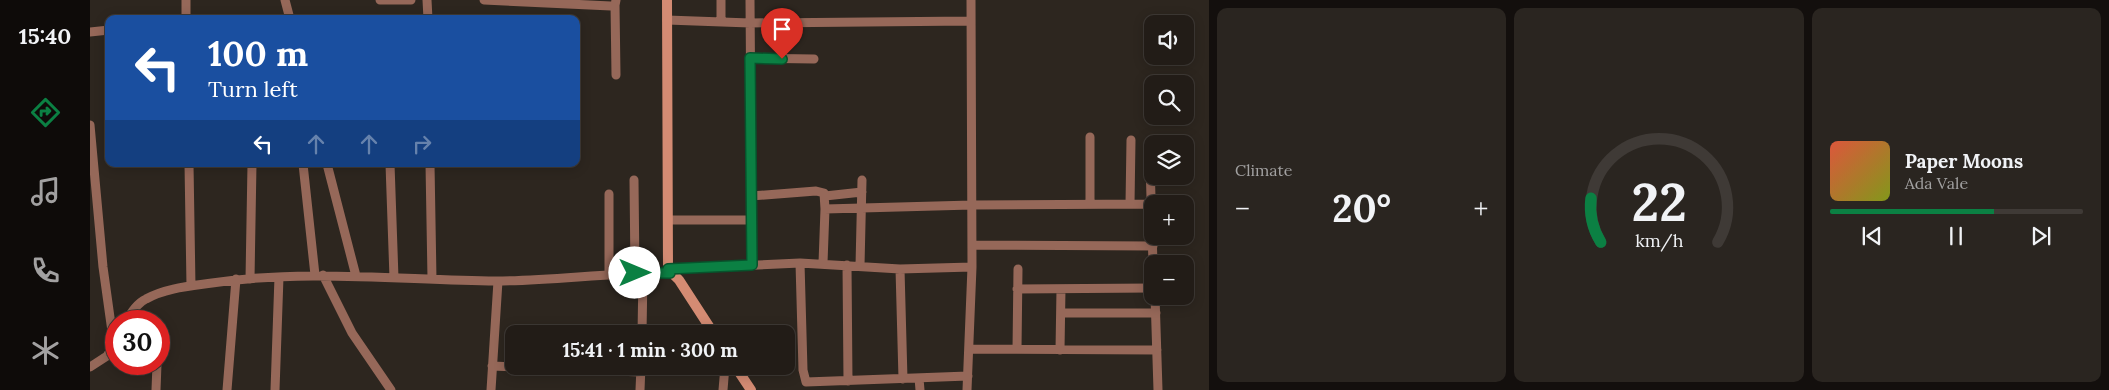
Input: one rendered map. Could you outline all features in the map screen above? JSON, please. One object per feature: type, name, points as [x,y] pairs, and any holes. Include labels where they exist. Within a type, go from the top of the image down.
[{"type":"street","points":[[186,0],[186,15]]},
{"type":"street","points":[[285,0],[289,15]]},
{"type":"street","points":[[380,0],[411,0]]},
{"type":"street","points":[[427,0],[428,15]]},
{"type":"street","points":[[484,0],[616,3],[616,75]]},
{"type":"street","points":[[667,0],[669,271],[679,280],[708,325]]},
{"type":"street","points":[[721,22],[722,0]]},
{"type":"street","points":[[750,0],[752,265]]},
{"type":"street","points":[[967,390],[972,266],[971,0]]},
{"type":"street","points":[[667,20],[721,22],[971,21]]},
{"type":"street","points":[[90,32],[105,30]]},
{"type":"street","points":[[750,58],[814,59]]},
{"type":"street","points":[[90,126],[104,276],[110,310]]},
{"type":"street","points":[[1090,137],[1090,204]]},
{"type":"street","points":[[1130,204],[1131,140]]},
{"type":"street","points":[[189,167],[191,286]]},
{"type":"street","points":[[250,279],[252,167]]},
{"type":"street","points":[[303,167],[319,275],[352,333],[391,390]]},
{"type":"street","points":[[328,167],[356,276]]},
{"type":"street","points":[[390,167],[394,278]]},
{"type":"street","points":[[430,167],[432,279]]},
{"type":"street","points":[[634,180],[642,325]]},
{"type":"street","points":[[860,266],[862,180]]},
{"type":"street","points":[[751,196],[821,191],[825,196],[823,263]]},
{"type":"street","points":[[825,196],[862,192]]},
{"type":"street","points":[[609,194],[609,274]]},
{"type":"street","points":[[825,208],[1144,204]]},
{"type":"street","points":[[668,220],[752,220]]},
{"type":"street","points":[[972,245],[1153,246],[1153,255]]},
{"type":"street","points":[[134,310],[145,299],[191,286],[236,279],[319,275],[498,281],[800,263],[900,269],[972,266]]},
{"type":"street","points":[[800,263],[804,377],[806,382],[830,386],[848,381],[968,376]]},
{"type":"street","points":[[847,265],[848,381]]},
{"type":"street","points":[[900,269],[903,379]]},
{"type":"street","points":[[1017,349],[1018,269]]},
{"type":"street","points":[[275,390],[279,277]]},
{"type":"street","points":[[227,390],[236,279]]},
{"type":"street","points":[[491,390],[498,281]]},
{"type":"street","points":[[1017,289],[1144,288]]},
{"type":"street","points":[[1060,350],[1061,289]]},
{"type":"street","points":[[1156,305],[1158,390]]},
{"type":"street","points":[[1061,313],[1156,314]]},
{"type":"street","points":[[969,349],[1157,350]]},
{"type":"street","points":[[90,367],[105,357]]},
{"type":"street","points":[[492,366],[505,366]]},
{"type":"street","points":[[156,390],[157,375]]},
{"type":"street","points":[[640,390],[641,375]]},
{"type":"street","points":[[723,390],[725,375]]},
{"type":"street","points":[[741,375],[750,390]]},
{"type":"street","points":[[920,378],[920,390]]},
{"type":"street","points":[[874,380],[874,390]]},
{"type":"route","points":[[635,273],[670,273],[668,269],[752,265],[750,58],[782,59]]}]
